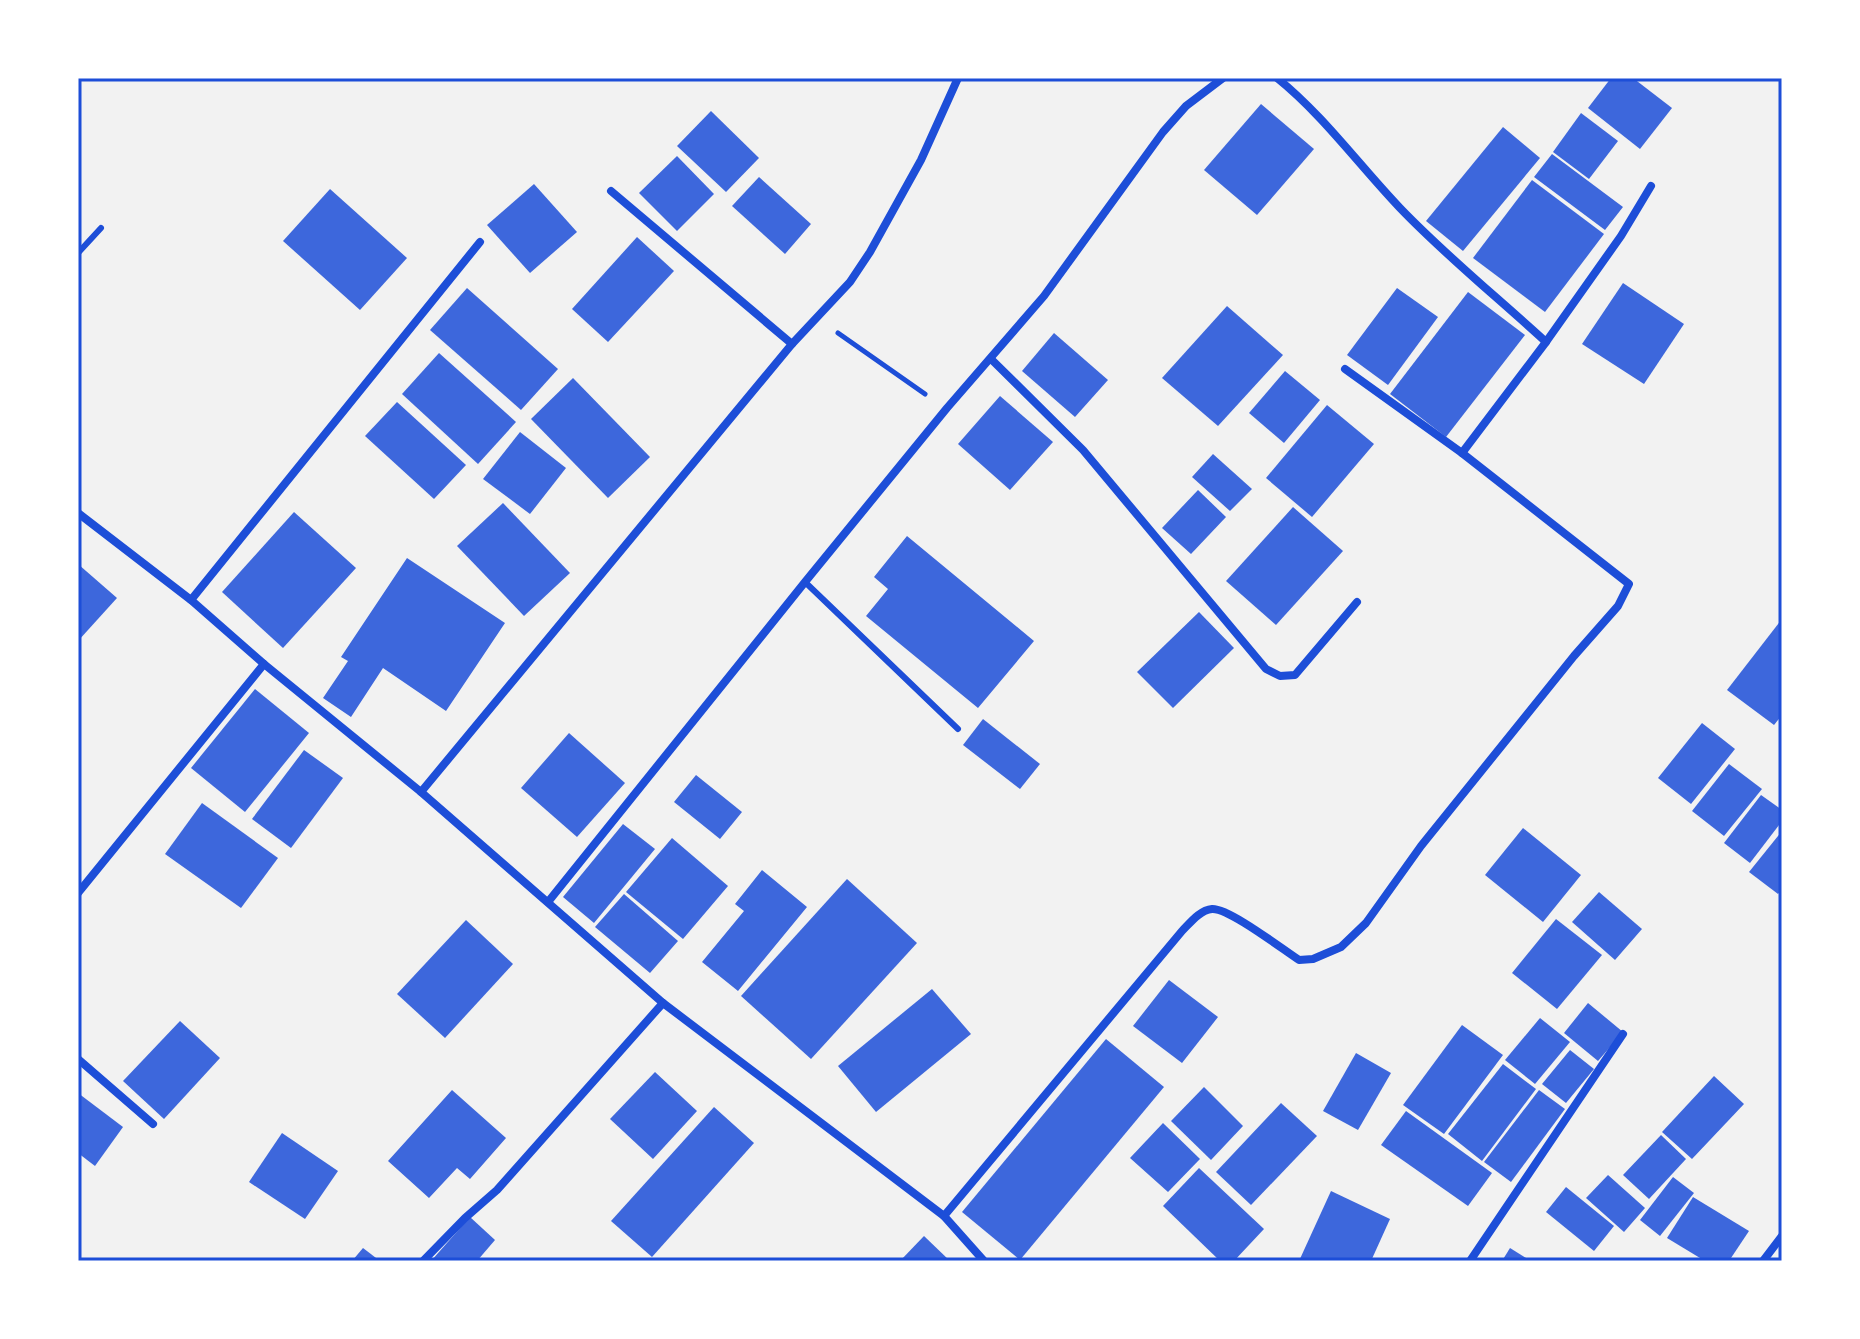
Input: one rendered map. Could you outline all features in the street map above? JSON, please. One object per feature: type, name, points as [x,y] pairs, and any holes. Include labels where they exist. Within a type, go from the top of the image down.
[{"type":"street","points":[[421,792],[792,344],[850,282],[921,160],[958,78]]},
{"type":"street","points":[[548,902],[947,408],[1044,296],[1163,132],[1186,106],[1223,78]]},
{"type":"street","points":[[1277,78],[1312,110],[1367,174],[1442,252],[1546,342]]},
{"type":"street","points":[[1462,453],[1546,342],[1621,236],[1651,186]]},
{"type":"street","points":[[611,191],[792,344]]},
{"type":"street","points":[[191,600],[480,242]]},
{"type":"street","points":[[991,359],[1083,450],[1266,669],[1280,676],[1295,675],[1357,602]]},
{"type":"street","points":[[944,1216],[1182,931],[1202,912],[1213,909],[1228,913],[1299,960],[1313,959],[1341,947],[1366,923],[1421,846],[1618,606],[1629,584],[1462,453],[1345,369]]},
{"type":"street","points":[[78,513],[191,600],[421,792],[663,1003],[944,1216],[984,1261]]},
{"type":"street","points":[[78,893],[264,664]]},
{"type":"street","points":[[423,1261],[497,1190],[663,1003]]},
{"type":"street","points":[[1470,1261],[1623,1034]]},
{"type":"street","points":[[78,1059],[153,1124]]},
{"type":"street","points":[[1763,1261],[1782,1236]]},
{"type":"lane","points":[[78,253],[101,228]]},
{"type":"lane","points":[[805,582],[958,729]]},
{"type":"path","points":[[817,319],[947,408]]},
{"type":"building","points":[[1611,78],[1633,78],[1672,108],[1640,149],[1588,108]]},
{"type":"building","points":[[1261,104],[1314,149],[1257,215],[1204,170]]},
{"type":"building","points":[[711,111],[759,158],[726,192],[677,146]]},
{"type":"building","points":[[1581,113],[1618,141],[1589,179],[1553,152]]},
{"type":"building","points":[[1503,127],[1540,158],[1463,251],[1426,221]]},
{"type":"building","points":[[1552,154],[1623,207],[1605,230],[1534,177]]},
{"type":"building","points":[[677,156],[714,194],[677,231],[639,193]]},
{"type":"building","points":[[759,177],[811,224],[785,254],[732,206]]},
{"type":"building","points":[[1532,180],[1604,234],[1545,312],[1473,258]]},
{"type":"building","points":[[534,184],[577,232],[530,273],[487,225]]},
{"type":"building","points":[[330,189],[407,258],[360,310],[283,241]]},
{"type":"building","points":[[637,237],[674,271],[608,342],[572,309]]},
{"type":"building","points":[[1623,283],[1684,324],[1644,384],[1582,344]]},
{"type":"building","points":[[467,288],[558,369],[521,410],[430,330]]},
{"type":"building","points":[[1397,288],[1438,317],[1388,385],[1347,355]]},
{"type":"building","points":[[1468,292],[1525,335],[1446,437],[1390,394]]},
{"type":"building","points":[[1227,306],[1283,355],[1218,426],[1162,378]]},
{"type":"building","points":[[1054,333],[1108,380],[1075,417],[1022,371]]},
{"type":"building","points":[[439,353],[516,422],[478,464],[402,394]]},
{"type":"building","points":[[1285,371],[1320,400],[1284,443],[1249,413]]},
{"type":"building","points":[[573,378],[650,457],[608,498],[531,419]]},
{"type":"building","points":[[1000,396],[1053,442],[1010,490],[958,444]]},
{"type":"building","points":[[397,402],[466,465],[434,499],[365,436]]},
{"type":"building","points":[[1327,405],[1374,444],[1312,517],[1266,478]]},
{"type":"building","points":[[520,432],[566,468],[530,514],[483,479]]},
{"type":"building","points":[[1213,454],[1252,489],[1230,511],[1192,477]]},
{"type":"building","points":[[1198,490],[1226,517],[1191,554],[1162,528]]},
{"type":"building","points":[[503,503],[570,573],[524,616],[457,546]]},
{"type":"building","points":[[1293,507],[1343,551],[1276,625],[1226,581]]},
{"type":"building","points":[[294,512],[356,568],[283,648],[222,592]]},
{"type":"building","points":[[907,536],[1034,641],[978,708],[866,616],[888,589],[874,577]]},
{"type":"building","points":[[407,558],[505,623],[446,711],[383,668],[351,717],[323,698],[348,661],[341,657]]},
{"type":"building","points":[[78,564],[117,598],[78,641]]},
{"type":"building","points":[[1199,612],[1234,648],[1173,708],[1137,672]]},
{"type":"building","points":[[1782,619],[1782,715],[1774,725],[1727,690]]},
{"type":"building","points":[[255,689],[309,733],[245,812],[191,768]]},
{"type":"building","points":[[983,719],[1040,764],[1020,789],[963,745]]},
{"type":"building","points":[[1702,723],[1735,749],[1691,804],[1658,778]]},
{"type":"building","points":[[569,733],[625,783],[577,837],[521,788]]},
{"type":"building","points":[[304,750],[343,778],[291,848],[252,819]]},
{"type":"building","points":[[1729,764],[1762,789],[1724,836],[1692,811]]},
{"type":"building","points":[[696,775],[742,812],[720,839],[674,802]]},
{"type":"building","points":[[1761,795],[1782,810],[1782,821],[1750,863],[1724,843]]},
{"type":"building","points":[[202,803],[278,858],[241,908],[165,854]]},
{"type":"building","points":[[623,824],[655,849],[594,923],[563,897]]},
{"type":"building","points":[[1523,828],[1581,875],[1543,922],[1485,875]]},
{"type":"building","points":[[1782,831],[1782,889],[1778,894],[1749,872]]},
{"type":"building","points":[[672,838],[728,886],[683,939],[626,892]]},
{"type":"building","points":[[762,870],[807,907],[738,991],[702,962],[744,911],[735,904]]},
{"type":"building","points":[[847,879],[917,943],[811,1059],[741,996]]},
{"type":"building","points":[[1599,892],[1642,929],[1615,960],[1572,922]]},
{"type":"building","points":[[624,894],[678,941],[650,973],[595,927]]},
{"type":"building","points":[[1556,919],[1602,955],[1557,1009],[1512,973]]},
{"type":"building","points":[[466,920],[513,964],[445,1038],[397,994]]},
{"type":"building","points":[[1169,980],[1218,1017],[1182,1063],[1133,1026]]},
{"type":"building","points":[[932,989],[971,1034],[876,1112],[838,1066]]},
{"type":"building","points":[[1588,1003],[1623,1032],[1598,1061],[1564,1033]]},
{"type":"building","points":[[1540,1018],[1570,1042],[1535,1084],[1505,1060]]},
{"type":"building","points":[[180,1021],[220,1058],[164,1119],[123,1081]]},
{"type":"building","points":[[1462,1025],[1503,1055],[1444,1134],[1403,1105]]},
{"type":"building","points":[[1106,1039],[1164,1087],[1020,1260],[962,1212]]},
{"type":"building","points":[[1570,1050],[1594,1069],[1566,1103],[1542,1084]]},
{"type":"building","points":[[1356,1053],[1391,1073],[1358,1130],[1323,1111]]},
{"type":"building","points":[[1503,1064],[1536,1089],[1482,1161],[1448,1134]]},
{"type":"building","points":[[655,1072],[697,1111],[653,1159],[610,1119]]},
{"type":"building","points":[[1714,1076],[1744,1104],[1692,1159],[1662,1132]]},
{"type":"building","points":[[1204,1087],[1243,1126],[1211,1160],[1171,1121]]},
{"type":"building","points":[[452,1090],[506,1138],[470,1179],[457,1168],[429,1198],[388,1161]]},
{"type":"building","points":[[1539,1090],[1565,1109],[1511,1182],[1484,1162]]},
{"type":"building","points":[[78,1093],[123,1127],[95,1166],[78,1153]]},
{"type":"building","points":[[1281,1103],[1317,1136],[1251,1205],[1216,1172]]},
{"type":"building","points":[[714,1107],[754,1143],[652,1257],[611,1221]]},
{"type":"building","points":[[1406,1111],[1492,1173],[1468,1206],[1381,1145]]},
{"type":"building","points":[[1163,1123],[1200,1159],[1168,1192],[1130,1158]]},
{"type":"building","points":[[282,1133],[338,1171],[305,1219],[249,1182]]},
{"type":"building","points":[[1661,1135],[1686,1159],[1649,1199],[1623,1175]]},
{"type":"building","points":[[1199,1168],[1264,1229],[1234,1261],[1220,1261],[1163,1206]]},
{"type":"building","points":[[1608,1175],[1645,1208],[1624,1232],[1586,1198]]},
{"type":"building","points":[[1673,1177],[1694,1193],[1660,1236],[1640,1220]]},
{"type":"building","points":[[1566,1187],[1614,1226],[1594,1251],[1546,1212]]},
{"type":"building","points":[[1331,1191],[1390,1219],[1371,1261],[1299,1261]]},
{"type":"building","points":[[1693,1197],[1749,1231],[1729,1261],[1705,1261],[1667,1238]]},
{"type":"building","points":[[470,1217],[495,1240],[477,1261],[431,1261]]},
{"type":"building","points":[[924,1236],[950,1261],[900,1261]]},
{"type":"building","points":[[363,1248],[380,1261],[352,1261]]},
{"type":"building","points":[[1510,1248],[1531,1261],[1502,1261]]}]
